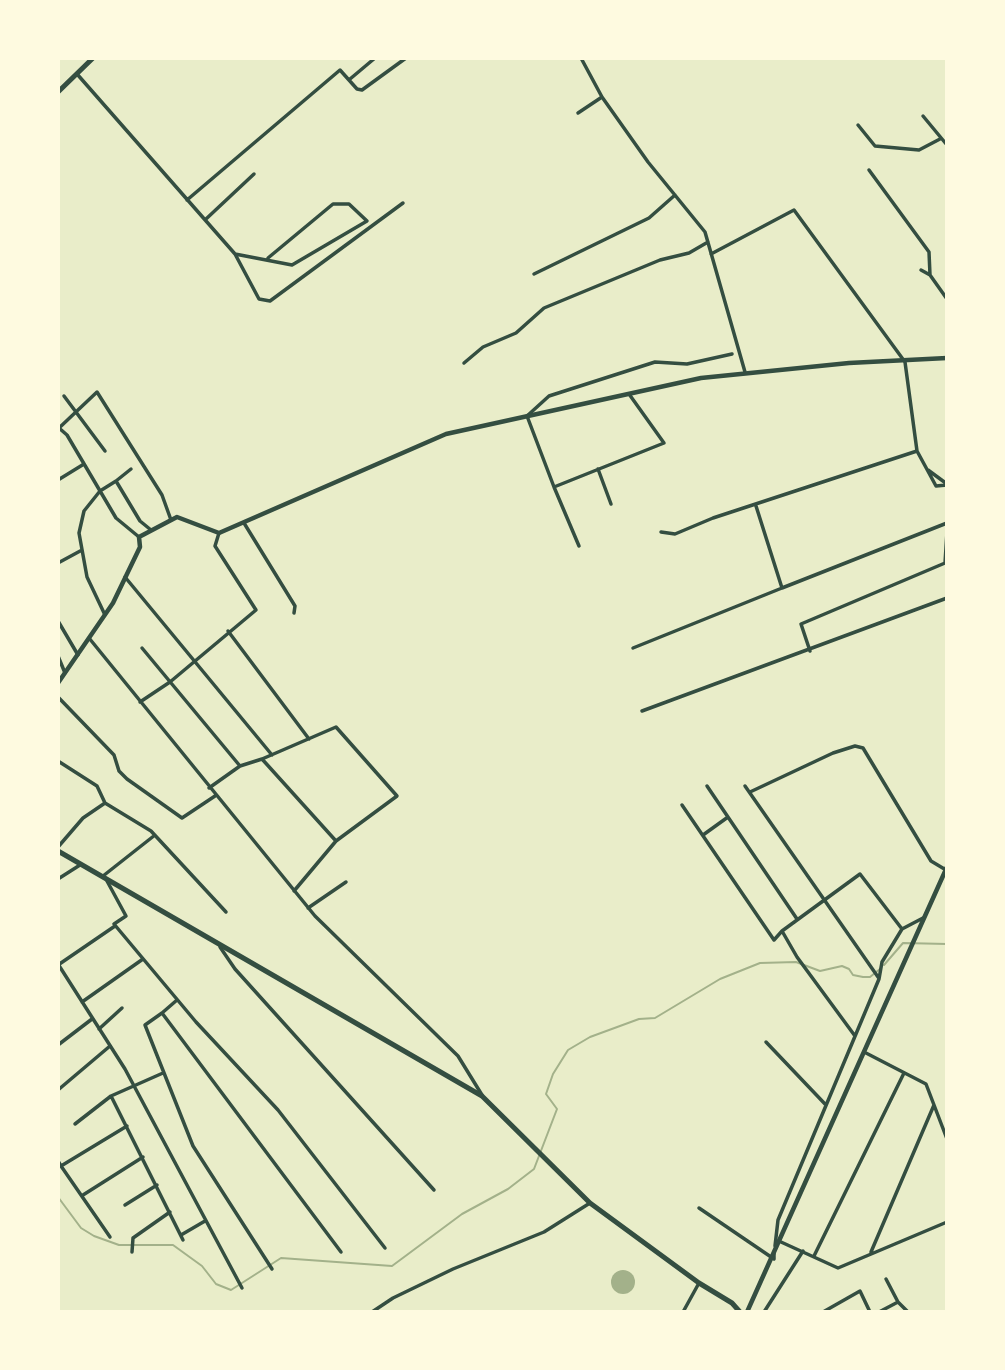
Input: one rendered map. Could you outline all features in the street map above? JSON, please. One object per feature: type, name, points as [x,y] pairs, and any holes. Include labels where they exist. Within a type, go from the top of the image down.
[{"type":"main road","points":[[58,92],[90,59]]},
{"type":"main road","points":[[58,849],[482,1096],[590,1203],[699,1283],[732,1303],[740,1312]]},
{"type":"street","points":[[350,79],[376,58]]},
{"type":"street","points":[[187,200],[340,70],[357,89],[362,90],[406,58]]},
{"type":"street","points":[[580,58],[602,97],[705,232],[745,372]]},
{"type":"street","points":[[77,74],[235,254],[259,299],[270,302],[403,203]]},
{"type":"street","points":[[579,113],[602,97]]},
{"type":"street","points":[[923,116],[947,145]]},
{"type":"street","points":[[858,125],[875,146],[919,150],[940,139]]},
{"type":"street","points":[[869,170],[929,252],[930,275]]},
{"type":"street","points":[[206,219],[254,174]]},
{"type":"street","points":[[534,274],[649,218],[675,195]]},
{"type":"street","points":[[235,254],[268,258],[292,265],[367,221],[349,204],[333,204],[268,258]]},
{"type":"street","points":[[711,254],[794,210],[905,362],[916,451],[936,486],[947,485]]},
{"type":"street","points":[[464,363],[482,347],[516,333],[544,308],[660,260],[689,253],[708,242]]},
{"type":"street","points":[[921,270],[930,275],[947,299]]},
{"type":"street","points":[[527,416],[549,396],[614,374],[655,362],[687,364],[732,354]]},
{"type":"street","points":[[139,537],[177,517],[219,533],[446,434],[527,416],[701,378],[849,363],[947,358]]},
{"type":"street","points":[[58,684],[105,615],[140,547],[139,537],[116,518],[59,427],[97,392],[162,495],[171,520]]},
{"type":"street","points":[[554,487],[664,443],[629,394]]},
{"type":"street","points":[[64,396],[105,451]]},
{"type":"street","points":[[527,416],[579,546]]},
{"type":"street","points":[[661,532],[675,534],[916,451]]},
{"type":"street","points":[[58,480],[84,464]]},
{"type":"street","points":[[105,615],[87,578],[79,533],[82,515],[100,491],[131,469]]},
{"type":"street","points":[[598,469],[611,505]]},
{"type":"street","points":[[116,481],[140,521],[151,530]]},
{"type":"street","points":[[755,505],[782,588]]},
{"type":"street","points":[[244,523],[295,606],[294,612]]},
{"type":"street","points":[[633,648],[947,523]]},
{"type":"street","points":[[810,651],[801,624],[945,563],[947,532]]},
{"type":"street","points":[[140,702],[170,682],[228,630],[256,610],[215,546],[219,533]]},
{"type":"street","points":[[58,563],[82,550]]},
{"type":"street","points":[[125,577],[272,755]]},
{"type":"street","points":[[642,711],[810,651],[947,598]]},
{"type":"street","points":[[58,621],[78,655]]},
{"type":"street","points":[[228,630],[309,739]]},
{"type":"street","points":[[89,638],[308,908],[458,1056],[482,1096]]},
{"type":"street","points":[[142,648],[240,766]]},
{"type":"street","points":[[58,656],[65,674]]},
{"type":"street","points":[[58,696],[114,755],[119,771],[182,818],[215,796]]},
{"type":"street","points":[[209,788],[240,766],[336,727],[397,796],[335,841],[294,891]]},
{"type":"street","points":[[747,1312],[782,1242],[947,869],[931,861],[863,748],[855,746],[833,753],[750,792]]},
{"type":"street","points":[[262,759],[335,841]]},
{"type":"street","points":[[58,761],[97,786],[105,803],[155,835],[226,912]]},
{"type":"street","points":[[707,786],[797,919]]},
{"type":"street","points":[[745,786],[879,979]]},
{"type":"street","points":[[58,849],[83,818],[105,803]]},
{"type":"street","points":[[682,805],[774,940],[797,919],[860,874],[902,929]]},
{"type":"street","points":[[703,835],[728,817]]},
{"type":"street","points":[[155,835],[104,878],[126,916],[116,926],[58,965],[134,1087],[242,1288]]},
{"type":"street","points":[[58,879],[80,864]]},
{"type":"street","points":[[308,908],[346,882]]},
{"type":"street","points":[[774,1259],[778,1220],[879,979],[883,962],[902,929],[925,917]]},
{"type":"street","points":[[116,926],[177,1000],[278,1110],[385,1248]]},
{"type":"street","points":[[782,931],[797,957],[855,1036]]},
{"type":"street","points":[[217,942],[235,970],[434,1190]]},
{"type":"street","points":[[82,1002],[143,959]]},
{"type":"street","points":[[177,1000],[145,1025],[193,1146],[272,1269]]},
{"type":"street","points":[[99,1029],[122,1008]]},
{"type":"street","points":[[162,1013],[341,1252]]},
{"type":"street","points":[[58,1045],[92,1018]]},
{"type":"street","points":[[766,1042],[825,1104]]},
{"type":"street","points":[[58,1090],[110,1046]]},
{"type":"street","points":[[866,1053],[926,1084],[947,1139]]},
{"type":"street","points":[[75,1124],[111,1096],[164,1073]]},
{"type":"street","points":[[814,1256],[904,1073]]},
{"type":"street","points":[[111,1096],[182,1238],[205,1222]]},
{"type":"street","points":[[870,1254],[934,1105]]},
{"type":"street","points":[[110,1237],[59,1163],[127,1126]]},
{"type":"street","points":[[83,1195],[143,1157]]},
{"type":"street","points":[[125,1205],[157,1185]]},
{"type":"street","points":[[372,1312],[393,1297],[453,1269],[541,1234],[590,1203]]},
{"type":"street","points":[[699,1208],[774,1259]]},
{"type":"street","points":[[132,1252],[133,1238],[170,1212]]},
{"type":"street","points":[[782,1242],[838,1268],[947,1222]]},
{"type":"street","points":[[764,1312],[803,1251]]},
{"type":"street","points":[[886,1279],[898,1302],[908,1312]]},
{"type":"street","points":[[683,1312],[699,1283]]},
{"type":"street","points":[[823,1312],[860,1291],[870,1312]]},
{"type":"street","points":[[879,1312],[898,1302]]},
{"type":"street","points":[[797,1312],[804,1312]]},
{"type":"shaded area","points":[[623,1270],[631,1274],[635,1282],[631,1290],[623,1294],[615,1290],[611,1282],[615,1274]]},
{"type":"waterway","points":[[884,965],[903,943],[947,944]]},
{"type":"waterway","points":[[58,1197],[81,1228],[94,1236],[119,1245],[173,1245],[202,1266],[216,1284],[231,1290],[281,1258],[392,1266],[462,1214],[508,1189],[534,1169],[557,1109],[546,1094],[553,1074],[568,1050],[590,1037],[639,1019],[655,1018],[720,979],[760,963],[796,962],[820,971],[842,966],[849,969],[853,975],[863,977],[870,977],[880,969]]}]
